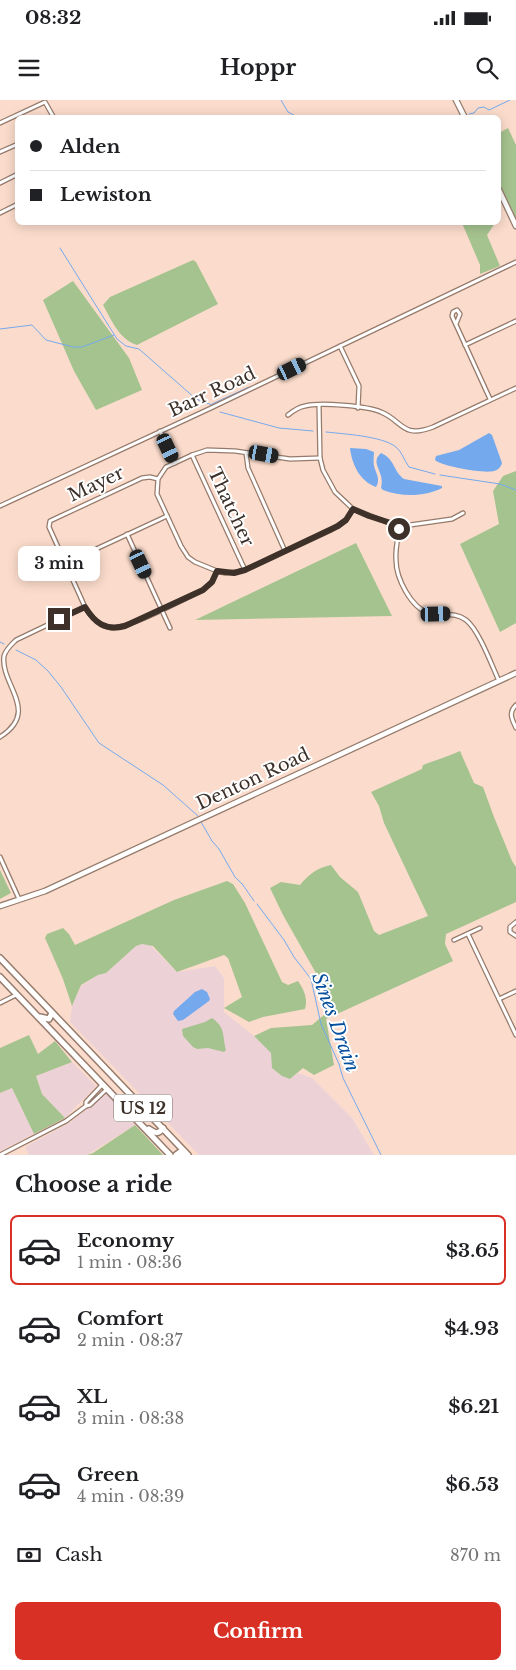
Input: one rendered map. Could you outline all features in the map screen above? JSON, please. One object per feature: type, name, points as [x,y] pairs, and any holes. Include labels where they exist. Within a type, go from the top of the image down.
[{"type":"main road","name":"US 12","points":[[0,958],[187,1155]]},
{"type":"main road","name":"US 12","points":[[0,977],[170,1155]]},
{"type":"main road","points":[[32,1011],[46,1019],[52,1013]]},
{"type":"main road","points":[[62,1042],[61,1038],[64,1034],[67,1033],[75,1036]]},
{"type":"main road","points":[[140,1124],[156,1133],[163,1128]]},
{"type":"main road","points":[[176,1155],[180,1152],[187,1155]]},
{"type":"street","points":[[456,100],[464,115]]},
{"type":"street","points":[[16,115],[46,102],[52,115]]},
{"type":"street","points":[[0,122],[15,115]]},
{"type":"street","points":[[0,152],[15,145]]},
{"type":"street","points":[[0,183],[15,176]]},
{"type":"street","points":[[501,194],[516,226]]},
{"type":"street","points":[[0,213],[15,206]]},
{"type":"street","name":"Barr Road","points":[[0,506],[516,262]]},
{"type":"street","points":[[466,345],[516,322]]},
{"type":"street","points":[[456,324],[490,399]]},
{"type":"street","points":[[340,346],[359,386],[358,408]]},
{"type":"street","points":[[288,415],[305,406],[319,405],[358,408],[380,411],[405,429],[421,431],[516,388]]},
{"type":"street","points":[[319,405],[320,458],[329,484],[339,497],[353,509],[400,526],[452,519],[463,513]]},
{"type":"street","points":[[160,431],[175,463]]},
{"type":"street","points":[[320,458],[290,458],[212,449],[192,455],[163,470],[158,479],[157,494],[188,557],[217,571],[234,573],[285,552],[338,526],[346,520],[353,509]]},
{"type":"street","points":[[246,453],[248,468],[285,552]]},
{"type":"street","name":"Thatcher","points":[[192,455],[245,570]]},
{"type":"street","name":"Mayer","points":[[66,563],[49,527],[50,521],[142,478],[158,479]]},
{"type":"street","points":[[167,516],[66,563],[85,607],[95,621],[114,628],[125,626],[206,588],[217,571]]},
{"type":"street","points":[[400,526],[396,564],[409,597],[416,606],[430,614],[455,614],[468,622],[476,632],[499,681]]},
{"type":"street","points":[[127,534],[170,628]]},
{"type":"street","points":[[0,737],[10,729],[17,716],[15,697],[6,680],[3,666],[4,656],[8,648],[16,640],[85,607]]},
{"type":"street","name":"Denton Road","points":[[0,906],[45,891],[516,673]]},
{"type":"street","points":[[516,705],[512,710],[511,716],[516,728]]},
{"type":"street","points":[[0,857],[19,899]]},
{"type":"street","points":[[516,922],[510,927],[510,932],[516,936]]},
{"type":"street","points":[[454,940],[480,928]]},
{"type":"street","points":[[468,934],[516,1035]]},
{"type":"street","points":[[499,999],[516,991]]},
{"type":"street","points":[[0,1003],[17,995]]},
{"type":"street","points":[[0,1155],[66,1121],[86,1106],[86,1102],[105,1086]]},
{"type":"shaded area","points":[[142,944],[150,945],[177,972],[215,966],[224,978],[224,1012],[272,1053],[272,1068],[290,1079],[298,1073],[312,1078],[352,1118],[374,1155],[199,1155],[70,1022],[72,1006],[81,986],[98,975],[106,973],[136,946]]},
{"type":"shaded area","points":[[72,1062],[96,1086],[65,1118],[42,1094],[36,1076]]},
{"type":"shaded area","points":[[12,1088],[34,1134],[0,1151],[0,1093]]},
{"type":"shaded area","points":[[106,1093],[135,1125],[87,1155],[29,1155],[25,1147],[71,1122]]},
{"type":"green space","points":[[508,128],[516,145],[516,219],[501,187],[501,132]]},
{"type":"green space","points":[[463,225],[494,225],[487,235],[500,266],[480,274],[480,265]]},
{"type":"green space","points":[[193,260],[196,262],[218,304],[137,345],[125,338],[117,329],[103,305],[110,297]]},
{"type":"green space","points":[[73,281],[129,358],[142,390],[96,410],[74,371],[43,300]]},
{"type":"green space","points":[[516,471],[516,623],[500,632],[460,544],[499,524],[493,491],[503,476]]},
{"type":"green space","points":[[356,543],[392,616],[195,620]]},
{"type":"green space","points":[[460,751],[474,783],[483,787],[516,867],[516,902],[446,934],[445,944],[453,961],[326,1019],[334,1065],[314,1075],[303,1068],[290,1079],[282,1076],[272,1068],[271,1053],[254,1036],[271,1028],[312,1025],[325,1014],[321,982],[270,888],[281,882],[300,885],[314,872],[331,865],[340,877],[358,892],[374,931],[379,935],[428,916],[371,792],[422,769],[423,765]]},
{"type":"green space","points":[[0,870],[11,893],[0,899]]},
{"type":"green space","points":[[227,881],[233,884],[245,903],[282,982],[288,985],[298,981],[300,984],[306,998],[305,1009],[263,1017],[249,1022],[224,1008],[242,997],[228,958],[224,955],[177,972],[153,946],[142,944],[136,946],[106,973],[98,975],[81,985],[72,1006],[63,979],[45,938],[47,934],[63,928],[75,945],[174,900]]},
{"type":"green space","points":[[212,1018],[222,1029],[226,1050],[224,1052],[208,1048],[197,1049],[183,1036],[182,1029]]},
{"type":"green space","points":[[29,1035],[38,1054],[55,1041],[72,1062],[36,1076],[42,1094],[65,1118],[34,1134],[12,1088],[0,1093],[0,1048]]},
{"type":"green space","points":[[135,1125],[163,1155],[87,1155],[93,1153]]},
{"type":"water","points":[[489,433],[492,435],[502,463],[497,470],[489,472],[454,467],[435,460],[436,456],[459,450]]},
{"type":"water","points":[[350,448],[366,449],[374,452],[374,464],[378,479],[376,487],[361,477]]},
{"type":"water","points":[[381,453],[389,458],[400,476],[404,479],[442,486],[442,488],[428,493],[413,495],[397,494],[383,490],[377,464],[378,456]]},
{"type":"water","points":[[202,989],[207,992],[209,1001],[183,1020],[178,1021],[173,1014],[174,1011],[195,992]]},
{"type":"waterway","points":[[281,100],[288,112],[294,115]]},
{"type":"waterway","points":[[469,114],[474,113],[478,108],[484,107],[489,110],[510,100]]},
{"type":"waterway","points":[[60,248],[117,339],[126,346],[139,349],[196,399],[212,405]]},
{"type":"waterway","points":[[0,329],[32,325],[46,340],[73,347],[82,347],[114,335]]},
{"type":"waterway","points":[[212,404],[249,387]]},
{"type":"waterway","points":[[220,412],[279,428],[313,431]]},
{"type":"waterway","points":[[326,432],[362,436],[390,443],[398,449],[409,467],[435,474]]},
{"type":"waterway","points":[[440,475],[500,484],[516,490]]},
{"type":"waterway","name":"Sines Drain","points":[[0,642],[4,644]]},
{"type":"waterway","name":"Sines Drain","points":[[16,650],[36,660],[48,671],[99,743],[163,785],[198,816]]},
{"type":"waterway","name":"Sines Drain","points":[[201,822],[235,877],[254,901]]},
{"type":"waterway","name":"Sines Drain","points":[[257,904],[311,979],[321,1024],[339,1064],[343,1078],[381,1155]]},
{"type":"route","points":[[59,619],[85,607],[95,621],[111,628],[120,628],[203,590],[212,582],[217,571],[234,573],[245,570],[331,530],[346,520],[353,509],[400,526],[399,529]]}]
